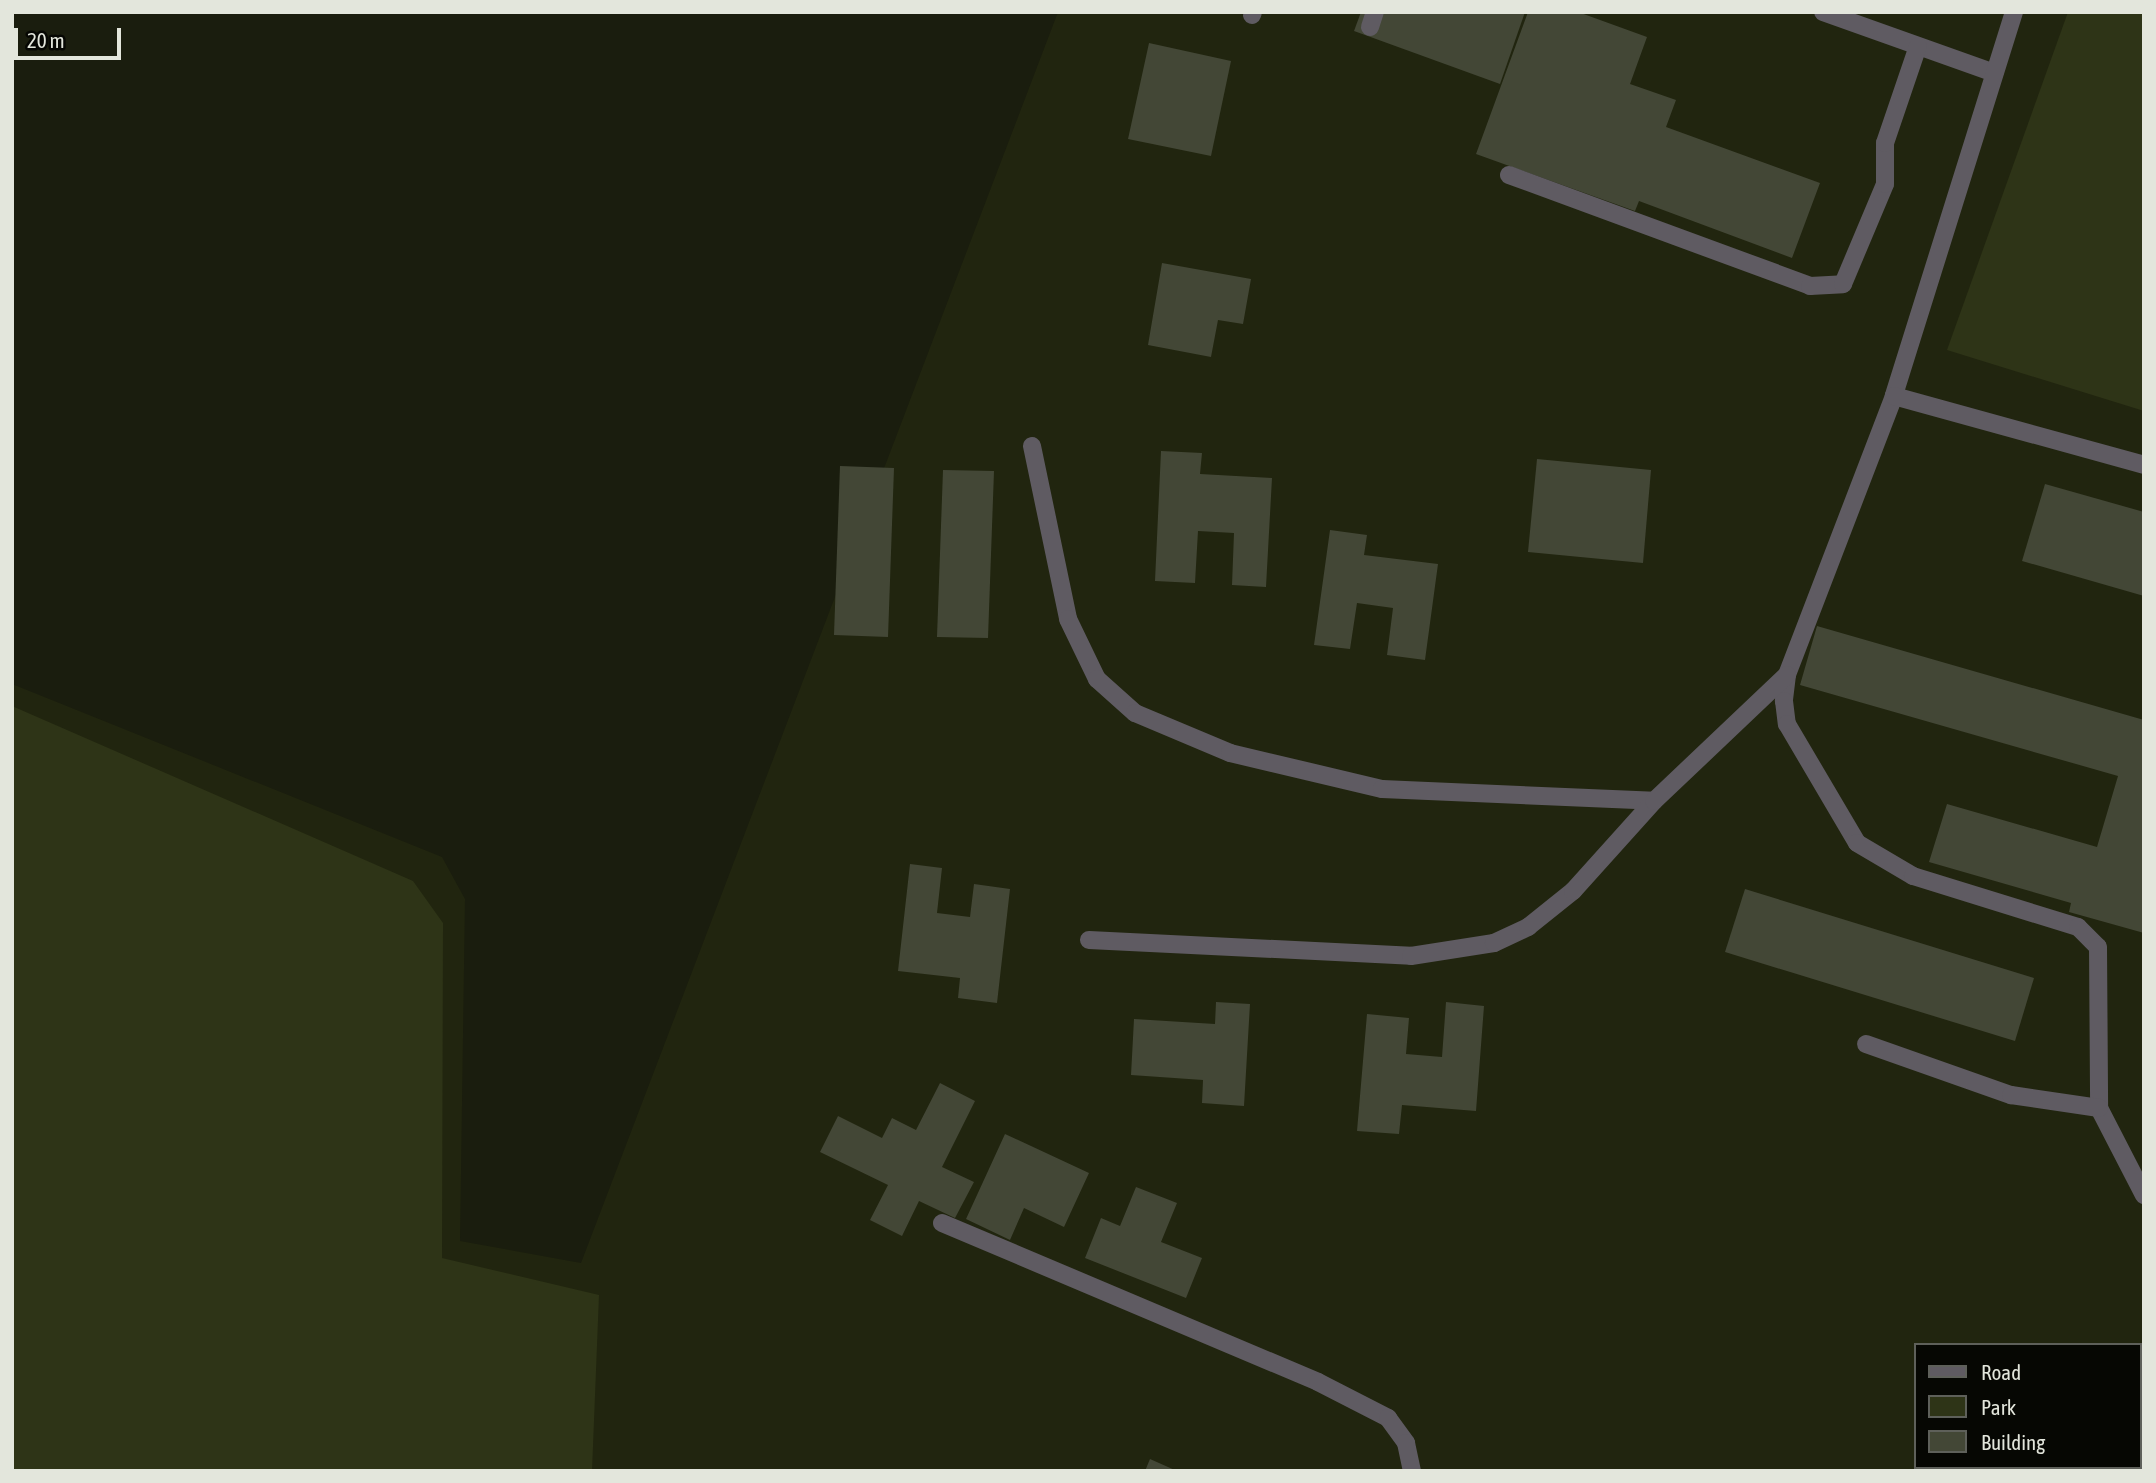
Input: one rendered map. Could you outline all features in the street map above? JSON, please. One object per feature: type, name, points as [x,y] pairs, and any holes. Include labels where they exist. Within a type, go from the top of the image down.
[{"type":"lane","points":[[1823,12],[1994,73]]},
{"type":"lane","points":[[2014,12],[1894,396],[1787,675],[1787,724],[1840,823],[1857,842],[1913,876],[2078,927],[2098,947],[2099,1108],[2144,1195]]},
{"type":"lane","points":[[1509,175],[1810,286],[1843,284],[1885,184],[1885,143],[1918,46]]},
{"type":"lane","points":[[1894,396],[2144,465]]},
{"type":"lane","points":[[1032,446],[1068,619],[1097,680],[1135,713],[1230,753],[1382,789],[1654,801]]},
{"type":"lane","points":[[1090,940],[1411,956],[1494,943],[1528,927],[1573,891],[1654,801],[1787,675]]},
{"type":"lane","points":[[1866,1044],[2011,1096],[2099,1108]]},
{"type":"lane","points":[[942,1223],[1318,1382],[1388,1418],[1406,1443],[1412,1471]]},
{"type":"shaded area","points":[[1058,12],[2144,12],[2144,1471],[12,1471],[12,684],[442,857],[465,899],[460,1241],[581,1263]]},
{"type":"green space","points":[[2068,12],[2144,12],[2144,411],[1947,350]]},
{"type":"green space","points":[[12,706],[413,881],[443,923],[442,1258],[599,1295],[592,1471],[12,1471]]},
{"type":"building","points":[[1361,12],[1525,12],[1500,84],[1354,31]]},
{"type":"building","points":[[1528,12],[1578,12],[1647,37],[1630,84],[1676,100],[1666,127],[1820,183],[1792,258],[1639,201],[1635,211],[1476,154]]},
{"type":"building","points":[[1149,43],[1231,61],[1211,156],[1128,139]]},
{"type":"building","points":[[1162,263],[1251,279],[1243,324],[1218,320],[1211,357],[1148,345]]},
{"type":"building","points":[[1161,451],[1202,453],[1200,474],[1272,478],[1266,587],[1232,585],[1234,533],[1198,531],[1195,583],[1155,581]]},
{"type":"building","points":[[1537,459],[1651,470],[1643,563],[1528,552]]},
{"type":"building","points":[[840,466],[894,468],[888,637],[834,635]]},
{"type":"building","points":[[943,470],[994,471],[988,638],[937,637]]},
{"type":"building","points":[[2045,484],[2144,512],[2144,596],[2022,561]]},
{"type":"building","points":[[1330,530],[1367,535],[1364,555],[1438,564],[1425,660],[1387,655],[1393,608],[1357,603],[1350,649],[1314,645]]},
{"type":"building","points":[[1817,626],[2144,720],[2144,933],[2069,912],[2071,903],[1929,862],[1947,804],[2097,847],[2118,776],[1800,685]]},
{"type":"building","points":[[910,864],[942,868],[937,913],[970,917],[974,884],[1010,889],[997,1003],[958,998],[960,978],[898,971]]},
{"type":"building","points":[[1745,889],[2034,978],[2015,1041],[1725,952]]},
{"type":"building","points":[[1216,1002],[1250,1004],[1244,1106],[1202,1103],[1203,1080],[1131,1075],[1134,1019],[1215,1024]]},
{"type":"building","points":[[1446,1002],[1484,1006],[1476,1111],[1402,1105],[1399,1134],[1357,1131],[1367,1014],[1409,1018],[1406,1054],[1442,1057]]},
{"type":"building","points":[[940,1083],[975,1101],[942,1167],[974,1182],[955,1218],[919,1201],[902,1236],[870,1220],[888,1185],[820,1152],[838,1116],[882,1138],[892,1118],[916,1130]]},
{"type":"building","points":[[1005,1134],[1089,1173],[1064,1227],[1024,1208],[1010,1240],[966,1219]]},
{"type":"building","points":[[1136,1187],[1177,1203],[1161,1242],[1202,1258],[1186,1298],[1085,1258],[1101,1218],[1120,1226]]},
{"type":"building","points":[[1150,1459],[1177,1471],[1145,1471]]},
{"type":"building","points":[[2038,1469],[2116,1471],[2039,1471]]}]
